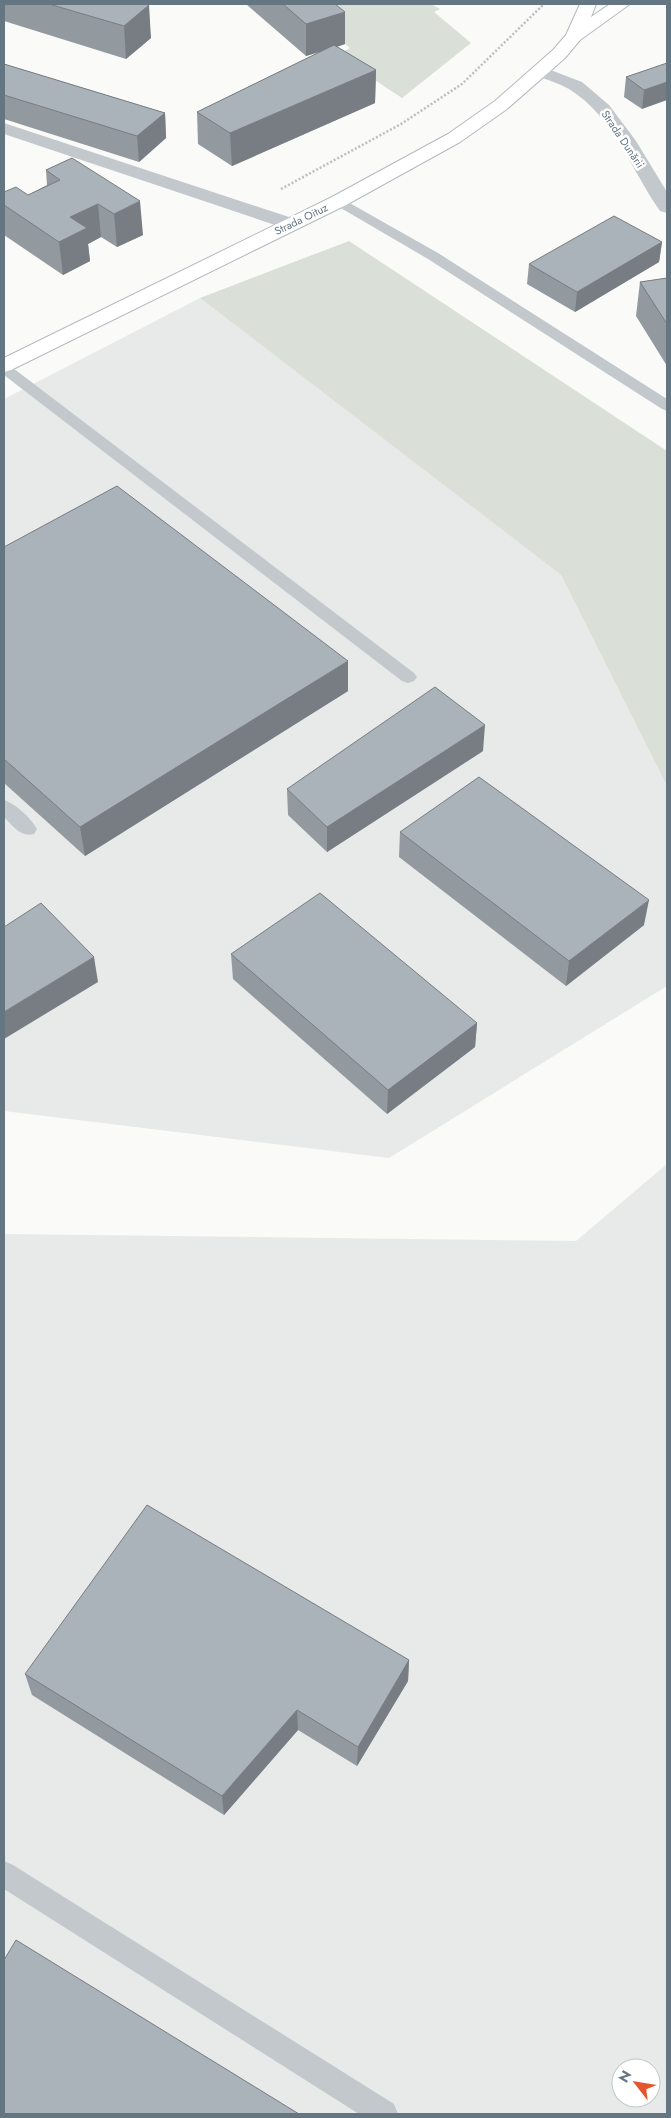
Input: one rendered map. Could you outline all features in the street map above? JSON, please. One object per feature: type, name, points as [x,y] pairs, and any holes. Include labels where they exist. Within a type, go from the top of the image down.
[{"type":"street","name":"Strada Oituz","points":[[574,36],[588,4]]},
{"type":"street","name":"Strada Oituz","points":[[4,367],[339,201],[454,138],[501,105],[540,71],[574,36],[620,4]]},
{"type":"street","name":"Strada Dunării","points":[[540,71],[575,86],[594,100],[608,114],[667,207]]},
{"type":"street","points":[[4,128],[291,224]]},
{"type":"lane","points":[[339,201],[434,256],[667,406]]},
{"type":"lane","points":[[4,367],[408,677]]},
{"type":"lane","points":[[4,807],[28,829]]},
{"type":"lane","points":[[4,1874],[384,2114]]},
{"type":"path","points":[[245,208],[401,124],[462,84],[544,4]]},
{"type":"shaded area","points":[[297,4],[431,4],[440,9],[434,12],[471,43],[402,98],[337,55],[350,48]]},
{"type":"shaded area","points":[[349,241],[667,451],[667,786],[561,575],[200,298]]},
{"type":"shaded area","points":[[200,298],[561,575],[667,786],[667,986],[389,1158],[4,1111],[4,399]]},
{"type":"shaded area","points":[[667,1164],[667,2114],[4,2114],[4,1234],[576,1241]]},
{"type":"building","points":[[49,4],[144,4],[149,5],[124,26]]},
{"type":"building","points":[[283,4],[335,4],[345,12],[306,24]]},
{"type":"building","points":[[334,45],[376,70],[230,133],[197,112]]},
{"type":"building","points":[[667,63],[667,82],[644,90],[626,77]]},
{"type":"building","points":[[4,64],[165,113],[137,136],[4,95]]},
{"type":"building","points":[[72,158],[140,201],[114,214],[98,204],[70,217],[87,228],[59,242],[4,205],[4,192],[16,187],[28,195],[60,180],[46,170]]},
{"type":"building","points":[[614,216],[662,242],[577,292],[529,264]]},
{"type":"building","points":[[667,278],[667,324],[640,282]]},
{"type":"building","points":[[117,486],[348,661],[80,827],[4,759],[4,547]]},
{"type":"building","points":[[435,687],[485,725],[327,827],[287,789]]},
{"type":"building","points":[[479,777],[649,900],[569,961],[400,832]]},
{"type":"building","points":[[320,893],[477,1023],[388,1090],[231,954]]},
{"type":"building","points":[[41,903],[94,957],[4,1012],[4,927]]},
{"type":"building","points":[[147,1505],[409,1660],[358,1747],[297,1710],[222,1796],[25,1674]]},
{"type":"building","points":[[16,1940],[299,2114],[4,2114],[4,1960]]}]
